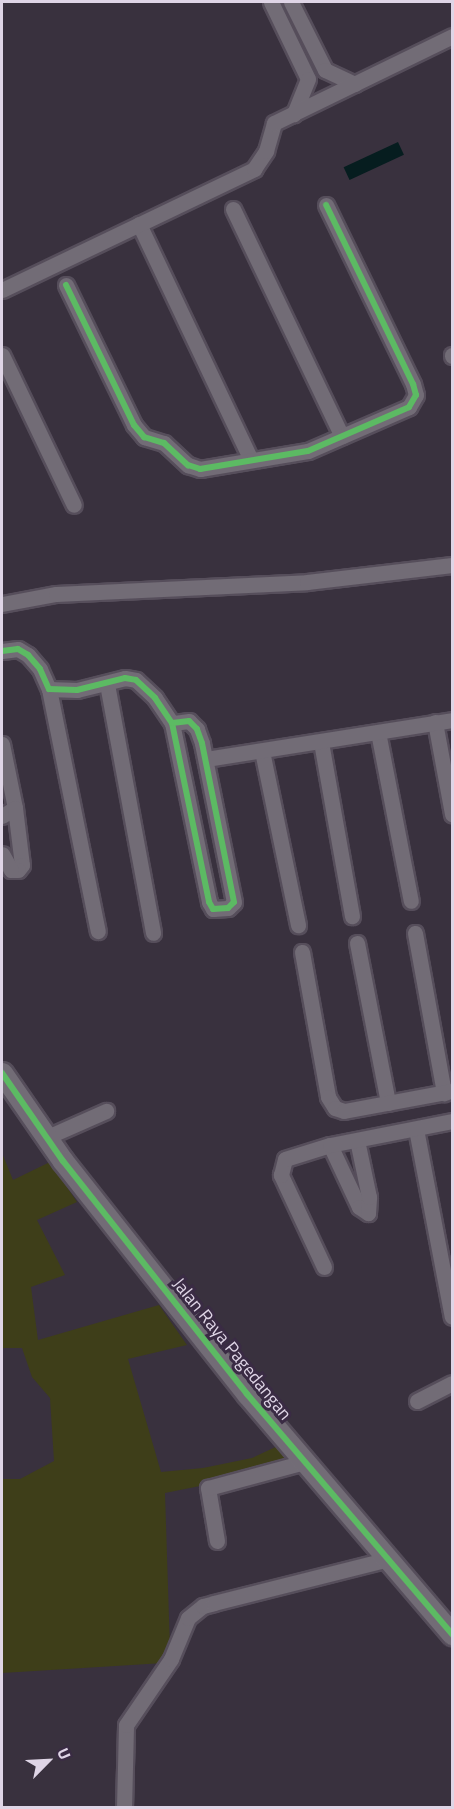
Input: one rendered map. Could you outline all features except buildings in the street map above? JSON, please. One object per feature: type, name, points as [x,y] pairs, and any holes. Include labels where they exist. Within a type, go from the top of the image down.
[{"type":"street","points":[[271,2],[308,79]]},
{"type":"street","points":[[291,2],[325,70],[354,84]]},
{"type":"street","points":[[2,290],[254,169],[266,151],[274,123],[453,36]]},
{"type":"street","points":[[294,114],[308,79],[325,70]]},
{"type":"street","points":[[66,285],[134,425],[144,437],[164,443],[188,465],[200,469],[308,451],[409,407],[416,395],[413,384],[326,205]]},
{"type":"street","points":[[233,209],[342,436]]},
{"type":"street","points":[[139,224],[251,460]]},
{"type":"street","points":[[2,355],[74,505]]},
{"type":"street","points":[[2,604],[56,594],[307,582],[453,565]]},
{"type":"street","points":[[2,651],[18,650],[28,655],[40,669],[49,689],[98,931]]},
{"type":"street","points":[[49,689],[77,690],[125,678],[136,680],[155,698],[172,723],[209,902],[213,909],[232,906],[234,902],[206,759],[199,735],[192,723],[185,720],[172,723]]},
{"type":"street","points":[[107,684],[153,933]]},
{"type":"street","points":[[206,759],[453,720]]},
{"type":"street","points":[[435,722],[453,814]]},
{"type":"street","points":[[378,732],[411,902]]},
{"type":"street","points":[[321,742],[352,916]]},
{"type":"street","points":[[2,744],[8,812],[22,865],[18,870],[11,870],[2,854]]},
{"type":"street","points":[[262,751],[298,925]]},
{"type":"street","points":[[302,952],[331,1102],[344,1111],[448,1092],[415,933]]},
{"type":"street","points":[[357,943],[388,1103]]},
{"type":"street","name":"Jalan Raya Pagedangan","points":[[2,1073],[45,1138],[247,1394],[453,1634]]},
{"type":"street","points":[[45,1138],[106,1111]]},
{"type":"street","points":[[324,1267],[280,1169],[289,1156],[330,1145],[453,1121]]},
{"type":"street","points":[[416,1129],[453,1317]]},
{"type":"street","points":[[330,1145],[359,1207],[368,1213],[369,1197],[357,1140]]},
{"type":"street","points":[[417,1401],[453,1383]]},
{"type":"street","points":[[217,1541],[208,1488],[305,1462]]},
{"type":"street","points":[[124,1808],[126,1725],[171,1659],[188,1618],[204,1606],[388,1559]]},
{"type":"shaded area","points":[[398,142],[404,155],[350,180],[344,167]]},
{"type":"shaded area","points":[[2,1153],[13,1180],[50,1162],[77,1202],[37,1220],[65,1275],[31,1287],[38,1340],[159,1305],[187,1345],[128,1359],[161,1472],[203,1468],[252,1458],[280,1445],[292,1461],[220,1482],[165,1493],[170,1649],[164,1663],[2,1673],[2,1479],[20,1479],[54,1461],[50,1398],[32,1377],[22,1348],[2,1348]]},
{"type":"cycle path","points":[[66,285],[134,425],[144,437],[164,443],[188,465],[200,469],[308,451],[409,407],[416,395],[413,384],[326,205]]},
{"type":"cycle path","points":[[2,651],[18,649],[28,655],[40,669],[49,689],[77,690],[125,678],[136,680],[155,698],[172,723],[209,902],[213,909],[228,908],[234,902],[202,743],[197,729],[189,721],[172,723]]},
{"type":"cycle path","points":[[2,1073],[63,1161],[247,1394],[452,1634]]}]
